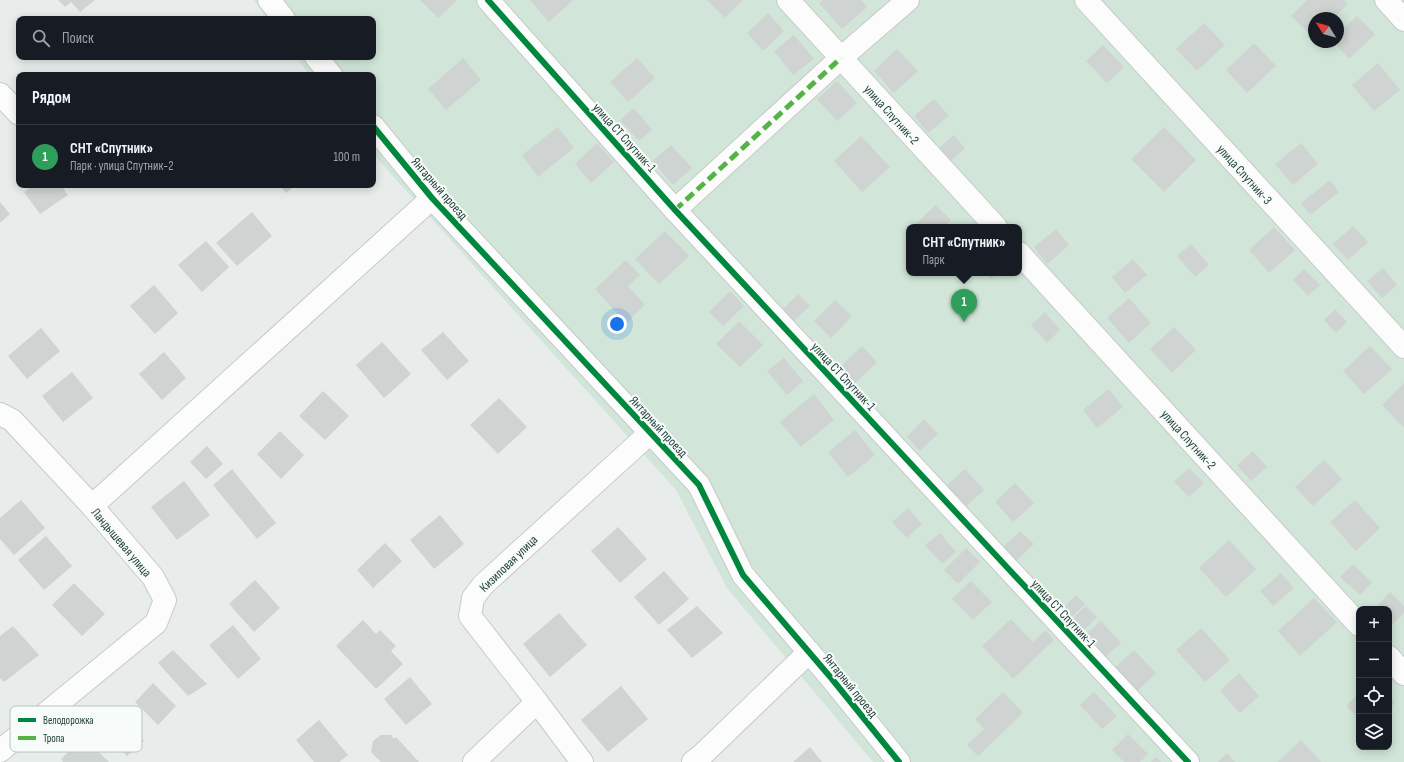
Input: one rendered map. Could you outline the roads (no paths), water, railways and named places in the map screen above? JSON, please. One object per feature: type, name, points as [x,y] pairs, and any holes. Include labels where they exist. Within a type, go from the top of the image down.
[{"type":"street","points":[[269,0],[282,16]]},
{"type":"street","name":"улица СТ Спутник-1","points":[[488,0],[675,210],[1188,762]]},
{"type":"street","name":"улица Спутник-2","points":[[788,0],[993,224]]},
{"type":"street","points":[[675,210],[841,58],[908,0]]},
{"type":"street","name":"улица Спутник-3","points":[[1086,0],[1404,347]]},
{"type":"street","points":[[1386,0],[1404,20]]},
{"type":"street","points":[[318,60],[328,72]]},
{"type":"street","points":[[0,94],[16,111]]},
{"type":"street","name":"Янтарный проезд","points":[[376,130],[432,198],[699,485],[743,575],[809,652],[899,762]]},
{"type":"street","points":[[92,506],[432,198]]},
{"type":"street","name":"улица Спутник-2","points":[[1022,256],[1356,621]]},
{"type":"street","name":"Ландышевая улица","points":[[0,414],[12,420],[92,506],[153,577],[165,600],[156,623],[55,706]]},
{"type":"street","name":"Кизиловая улица","points":[[582,762],[470,616],[473,598],[483,585],[650,433]]},
{"type":"street","points":[[693,762],[809,652]]},
{"type":"street","points":[[1392,660],[1404,674]]},
{"type":"street","points":[[474,762],[537,702]]},
{"type":"street","name":"Ландышевая улица","points":[[0,751],[10,743]]},
{"type":"place","name":"СНТ «Спутник»","points":[[964,322]]}]
